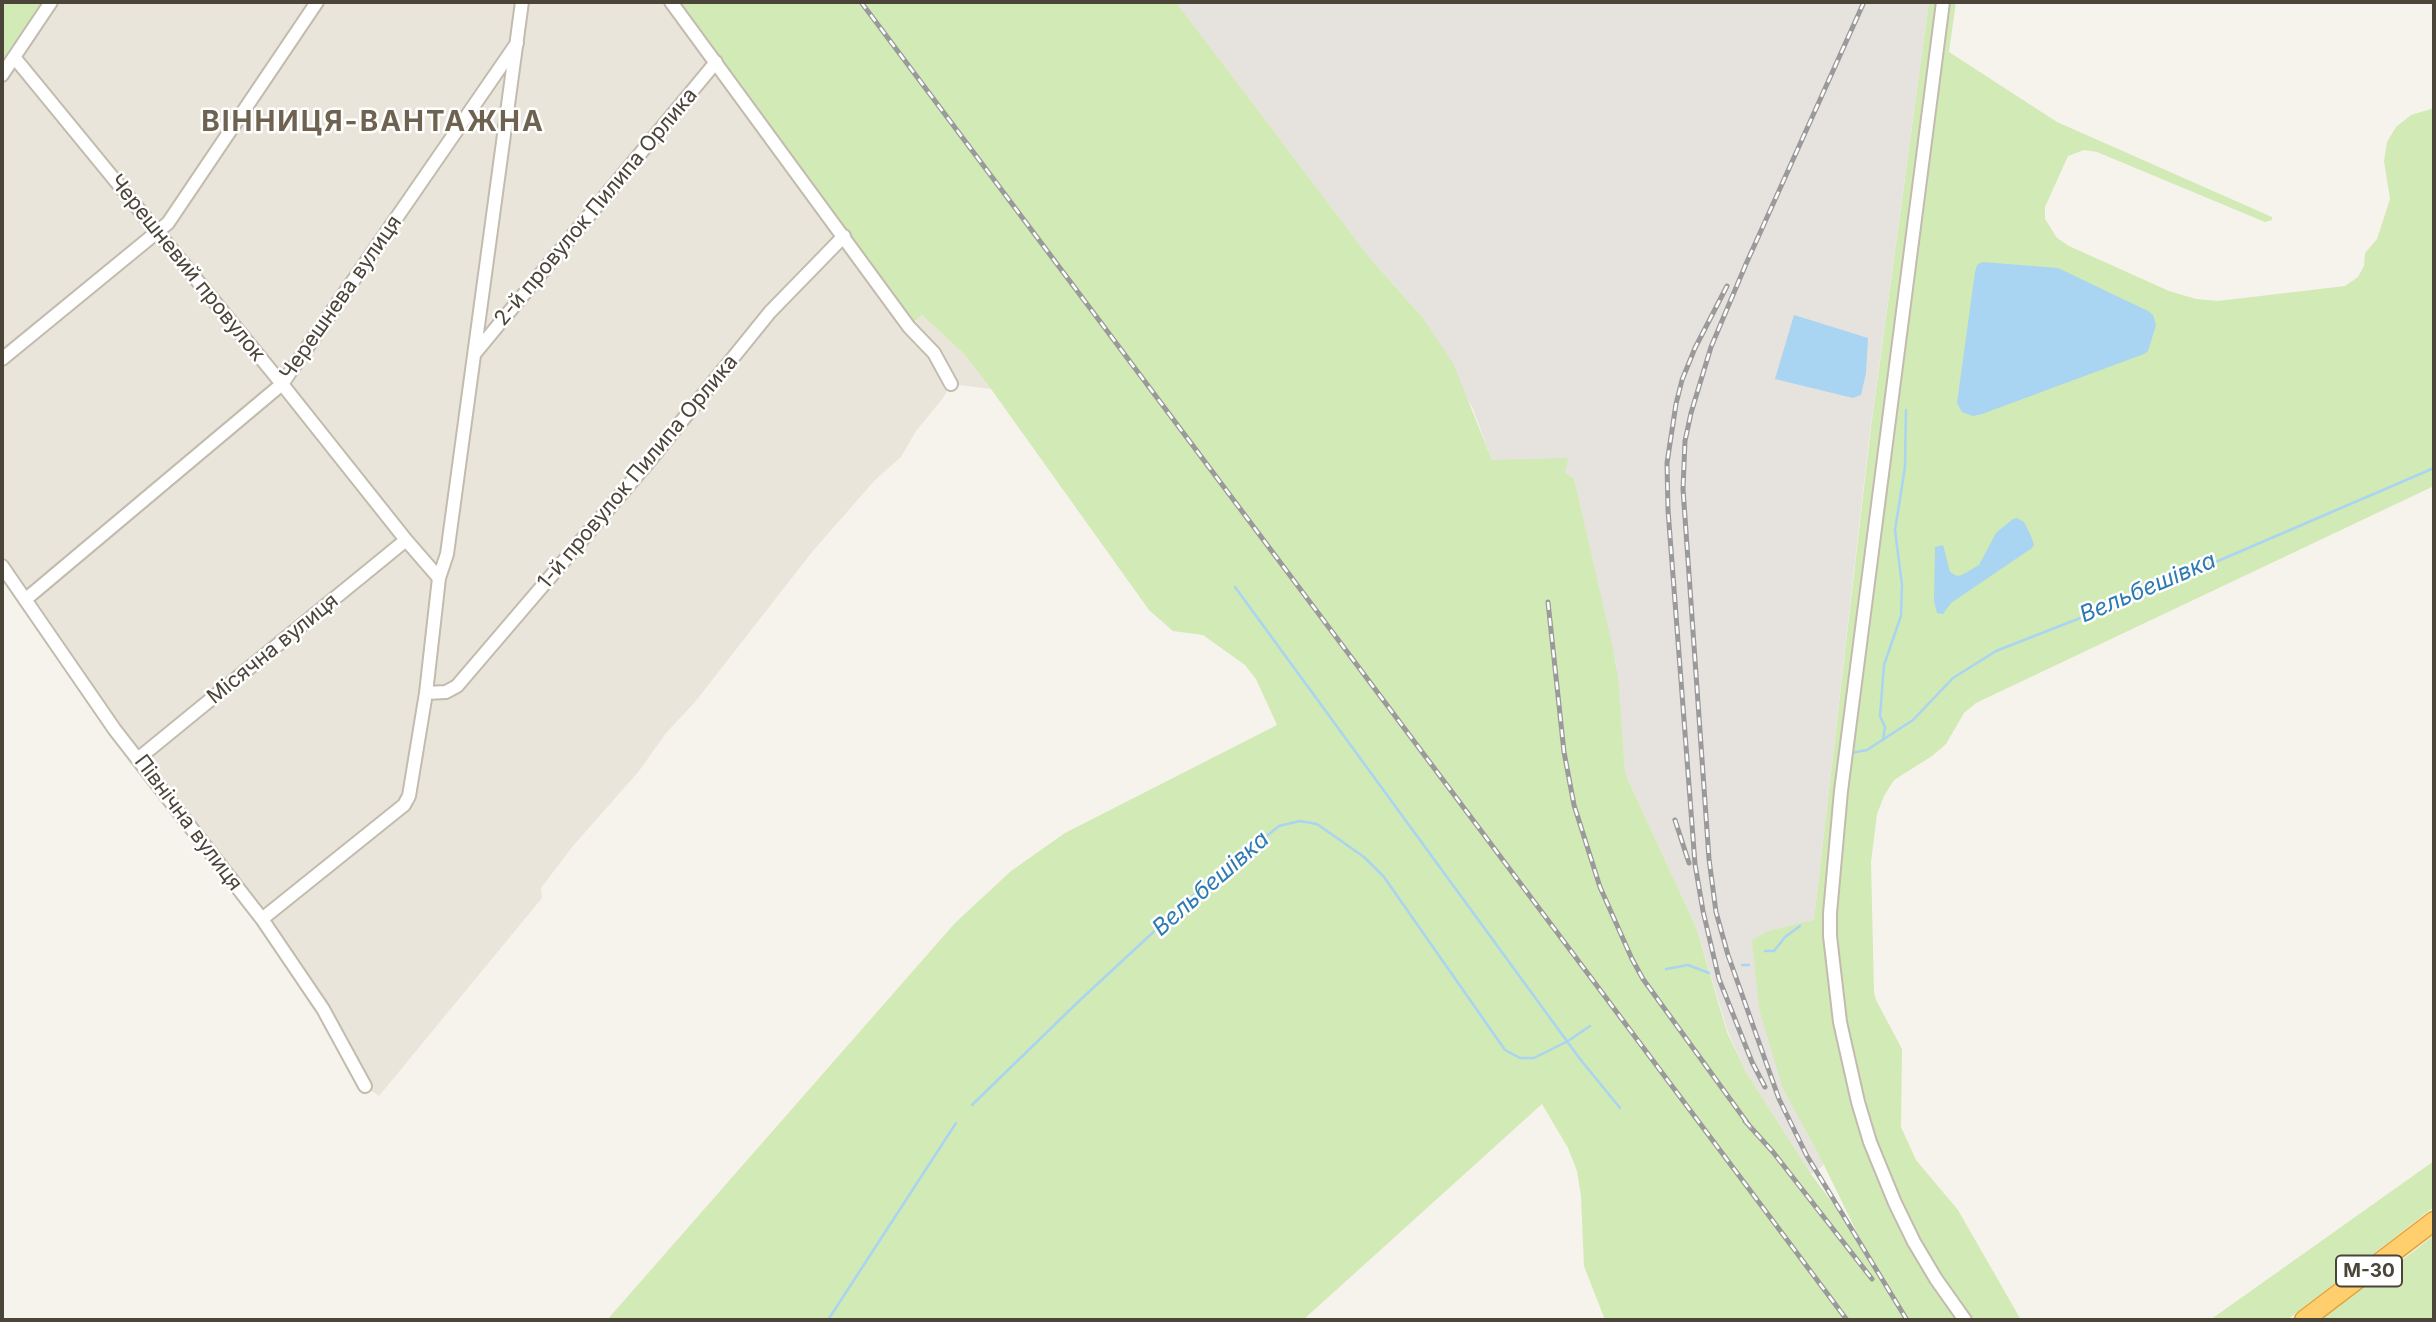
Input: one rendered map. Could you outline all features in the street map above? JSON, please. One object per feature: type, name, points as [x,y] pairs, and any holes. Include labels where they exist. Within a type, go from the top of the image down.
[{"type":"highway","name":"М-30","points":[[2304,1320],[2434,1221]]},
{"type":"street","points":[[2,75],[51,2]]},
{"type":"street","points":[[2,359],[168,223],[317,2]]},
{"type":"street","points":[[261,919],[407,801],[411,791],[439,578],[447,554],[523,2]]},
{"type":"street","points":[[671,2],[909,327],[934,353],[951,384]]},
{"type":"street","points":[[1943,2],[1841,791],[1829,936],[1840,1022],[1867,1132],[1895,1203],[1914,1242],[1965,1320]]},
{"type":"street","name":"Черешнева вулиця","points":[[26,598],[282,384],[518,40]]},
{"type":"street","name":"Черешневий провулок","points":[[14,57],[439,578]]},
{"type":"street","name":"2-й провулок Пилипа Орлика","points":[[475,352],[716,62]]},
{"type":"street","name":"1-й провулок Пилипа Орлика","points":[[426,693],[446,692],[457,686],[651,459],[770,312],[844,236]]},
{"type":"street","name":"Місячна вулиця","points":[[139,758],[406,540]]},
{"type":"street","name":"Північна вулиця","points":[[2,566],[115,730],[261,919],[323,1009],[365,1086]]},
{"type":"shaded area","points":[[51,2],[671,2],[910,327],[922,315],[964,354],[991,389],[951,384],[916,431],[901,457],[875,480],[812,552],[695,702],[666,733],[639,771],[573,846],[541,888],[542,898],[379,1096],[365,1086],[323,1009],[2,566],[2,75]]},
{"type":"shaded area","points":[[1176,2],[1929,2],[1869,439],[1814,921],[1768,931],[1783,1089],[1824,1165],[1811,1174],[1746,1072],[1728,1032],[1696,927],[1628,780],[1616,663],[1574,478],[1565,473],[1492,460],[1473,409],[1423,318],[1369,257]]},
{"type":"green space","points":[[2,2],[42,2],[2,63]]},
{"type":"green space","points":[[671,2],[1176,2],[1369,257],[1423,318],[1453,363],[1492,460],[1568,458],[1565,473],[1574,478],[1613,648],[1628,780],[1696,927],[1727,1032],[1746,1072],[1811,1174],[1861,1241],[1783,1089],[1759,1008],[1752,940],[1768,931],[1814,920],[1871,427],[1929,2],[1956,2],[1949,52],[2057,122],[2272,217],[2272,220],[2265,222],[2097,152],[2084,150],[2068,156],[2045,207],[2045,219],[2057,238],[2169,291],[2196,299],[2218,301],[2345,286],[2358,277],[2364,266],[2365,253],[2377,239],[2390,199],[2384,161],[2387,142],[2396,127],[2411,115],[2434,108],[2434,486],[1976,703],[1964,713],[1946,744],[1894,780],[1877,814],[1871,862],[1874,992],[1902,1049],[1901,1127],[1916,1160],[1958,1210],[2021,1320],[1605,1320],[1584,1266],[1581,1196],[1577,1171],[1568,1148],[1542,1104],[1303,1320],[607,1320],[955,923],[1011,871],[1065,833],[1277,725],[1256,679],[1245,665],[1203,635],[1173,631],[1149,610],[964,354],[922,315],[909,327]]},
{"type":"green space","points":[[2434,1161],[2434,1207],[2287,1320],[2210,1320]]},
{"type":"green space","points":[[2434,1235],[2434,1320],[2320,1320],[2414,1251]]},
{"type":"water","points":[[1982,262],[2058,268],[2148,311],[2153,315],[2156,325],[2148,351],[1982,414],[1973,416],[1962,412],[1957,403],[1975,272],[1977,265]]},
{"type":"water","points":[[1794,315],[1868,338],[1866,373],[1861,395],[1853,398],[1775,379]]},
{"type":"water","points":[[2017,518],[2024,522],[2031,536],[2034,545],[2032,548],[1951,603],[1943,614],[1937,613],[1934,601],[1935,547],[1943,545],[1950,572],[1957,576],[1962,575],[1979,565],[1996,533]]},
{"type":"waterway","name":"Вельбешівка","points":[[1883,740],[1885,727],[1880,716],[1884,665],[1901,616],[1902,585],[1895,530],[1905,467],[1906,410]]},
{"type":"waterway","name":"Вельбешівка","points":[[1851,753],[1867,750],[1913,720],[1953,678],[1996,651],[2139,595],[2434,468]]},
{"type":"waterway","points":[[1235,587],[1580,1059],[1620,1108]]},
{"type":"waterway","name":"Вельбешівка","points":[[972,1105],[1189,899],[1279,826],[1300,821],[1317,824],[1364,857],[1384,877],[1505,1050],[1520,1058],[1534,1058],[1568,1041],[1590,1026]]},
{"type":"waterway","name":"Вельбешівка","points":[[1765,951],[1774,951],[1785,937],[1800,926]]},
{"type":"waterway","name":"Вельбешівка","points":[[1666,969],[1688,965],[1709,973]]},
{"type":"waterway","name":"Вельбешівка","points":[[1742,965],[1749,965]]},
{"type":"waterway","name":"Вельбешівка","points":[[828,1320],[956,1123]]},
{"type":"railway","points":[[861,2],[1847,1320]]},
{"type":"railway","points":[[1864,2],[1711,347],[1685,441],[1683,489],[1709,859],[1716,912],[1728,955],[1779,1099],[1807,1156],[1907,1320]]},
{"type":"railway","points":[[1727,286],[1682,380],[1667,463],[1668,510],[1695,864],[1719,979],[1752,1062],[1765,1087]]},
{"type":"railway","points":[[1548,602],[1564,752],[1574,805],[1600,887],[1643,979],[1751,1128]]},
{"type":"railway","points":[[1675,820],[1689,863]]},
{"type":"railway","points":[[1745,1121],[1773,1152],[1872,1279]]},
{"type":"district","name":"ВІННИЦЯ-ВАНТАЖНА","points":[[373,123]]}]
